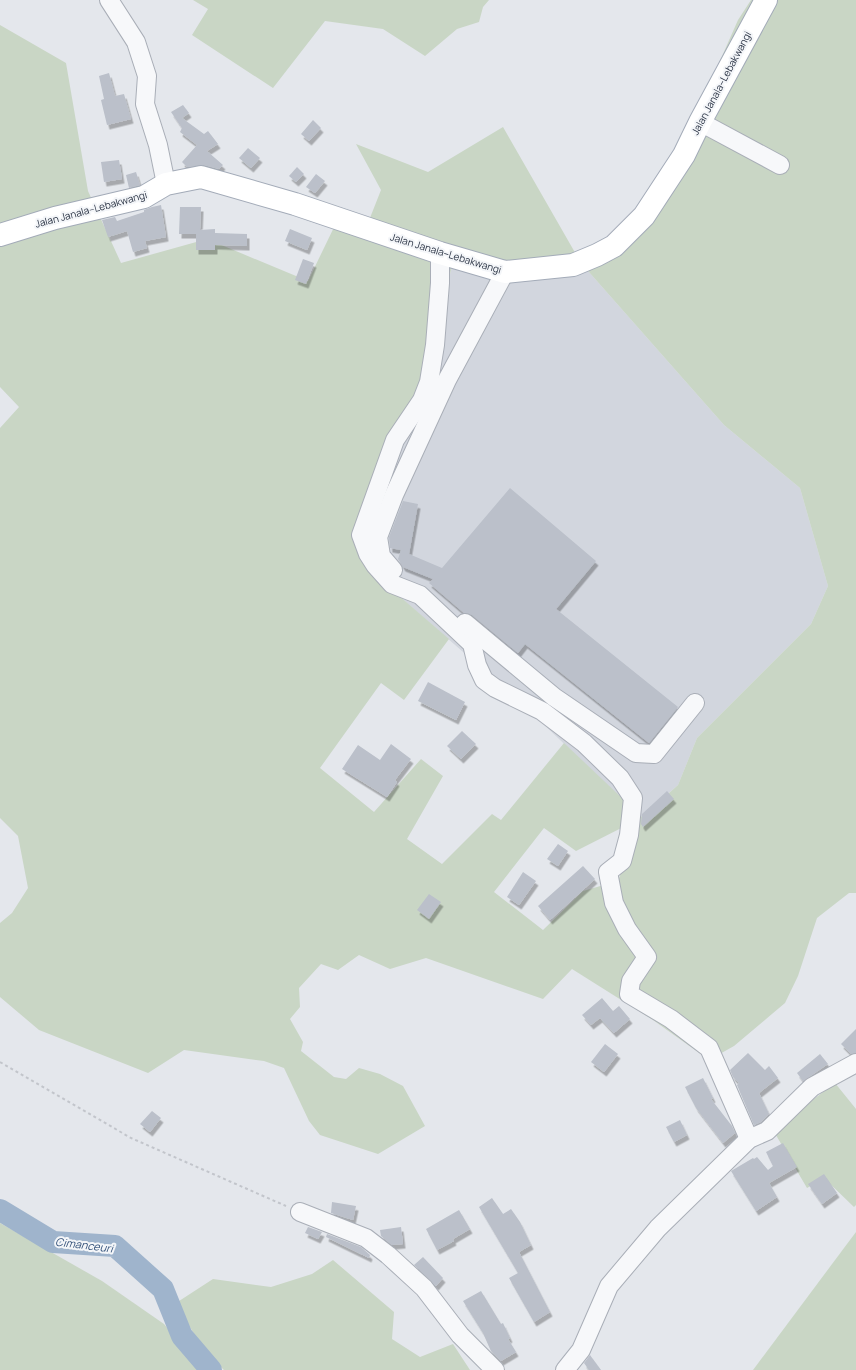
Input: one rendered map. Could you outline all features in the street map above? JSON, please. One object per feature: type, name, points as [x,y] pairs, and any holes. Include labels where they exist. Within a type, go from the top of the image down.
[{"type":"main road","name":"Jalan Janala–Lebakwangi","points":[[0,235],[55,218],[144,197],[166,184],[201,177],[295,204],[440,253],[505,272],[573,265],[614,246],[644,216],[662,191],[684,155],[755,17],[766,0]]},
{"type":"street","points":[[109,0],[136,42],[147,76],[145,104],[158,145],[166,184]]},
{"type":"street","points":[[700,122],[780,166]]},
{"type":"street","points":[[440,253],[440,283],[435,346],[429,382],[422,400],[396,440],[361,534],[368,554],[375,565],[392,584],[420,596],[472,644],[477,665],[484,680],[495,688],[542,711],[584,743],[620,778],[633,798],[629,835],[622,861],[608,872],[614,903],[626,929],[647,957],[631,981],[629,994],[671,1019],[708,1048],[749,1139]]},
{"type":"street","points":[[505,272],[447,380],[394,495],[378,537],[381,556],[393,570],[438,600],[554,697],[636,752],[654,754],[695,702]]},
{"type":"street","points":[[565,1370],[580,1350],[609,1286],[658,1228],[749,1139],[767,1131],[812,1087],[856,1063]]},
{"type":"street","points":[[300,1212],[366,1238],[388,1255],[424,1288],[460,1334],[495,1370]]},
{"type":"path","points":[[0,1062],[131,1138],[300,1212]]},
{"type":"shaded area","points":[[453,262],[581,263],[724,425],[800,488],[828,586],[811,624],[697,738],[678,785],[641,817],[517,699],[375,575],[369,516],[422,388]]},
{"type":"green space","points":[[193,0],[489,0],[483,7],[479,22],[457,29],[425,56],[383,29],[325,21],[273,88],[192,35],[208,9]]},
{"type":"green space","points":[[751,0],[856,0],[856,893],[849,893],[817,918],[798,976],[785,1003],[734,1046],[709,1060],[653,1020],[572,969],[543,999],[426,958],[390,969],[359,955],[338,970],[321,964],[299,988],[300,1007],[290,1019],[303,1042],[301,1051],[334,1077],[346,1079],[359,1068],[380,1074],[403,1086],[425,1126],[378,1154],[320,1135],[309,1121],[284,1068],[264,1061],[184,1050],[148,1073],[39,1030],[0,997],[0,923],[12,913],[28,888],[18,836],[0,818],[0,428],[19,407],[0,387],[0,25],[66,63],[88,191],[121,263],[207,239],[308,281],[338,219],[366,228],[381,190],[356,144],[428,172],[503,127],[581,263],[629,227],[682,147],[738,20]],"holes":[[[453,262],[581,263],[724,425],[800,488],[828,586],[811,624],[697,738],[678,785],[642,817],[564,743],[501,820],[492,814],[442,864],[407,839],[443,776],[421,759],[374,812],[320,768],[381,683],[404,700],[449,639],[375,575],[369,516],[422,388]],[[641,818],[618,881],[583,891],[543,930],[494,892],[544,828],[576,851]]]},
{"type":"green space","points":[[835,1083],[856,1109],[856,1205],[854,1207],[824,1178],[807,1188],[773,1130]]},
{"type":"green space","points":[[0,1223],[102,1281],[164,1324],[201,1370],[0,1370]]},
{"type":"green space","points":[[856,1232],[856,1370],[753,1370],[847,1244]]},
{"type":"green space","points":[[333,1260],[394,1312],[392,1339],[420,1357],[453,1344],[470,1370],[224,1370],[204,1351],[176,1303],[213,1279],[271,1287],[312,1274]]},
{"type":"building","points":[[109,73],[115,96],[124,94],[131,119],[107,125],[101,100],[104,99],[99,76]]},
{"type":"building","points":[[183,105],[189,113],[182,118],[204,134],[208,131],[218,144],[207,151],[223,165],[219,169],[204,165],[187,167],[182,162],[197,145],[180,132],[182,128],[171,112]]},
{"type":"building","points":[[313,120],[321,128],[309,141],[301,134]]},
{"type":"building","points":[[248,148],[260,158],[251,168],[239,158]]},
{"type":"building","points":[[119,160],[122,179],[104,182],[101,162]]},
{"type":"building","points":[[297,167],[304,174],[296,182],[289,176]]},
{"type":"building","points":[[136,172],[140,185],[129,188],[126,175]]},
{"type":"building","points":[[316,174],[325,181],[315,193],[306,187]]},
{"type":"building","points":[[161,205],[166,237],[145,241],[147,248],[133,252],[127,231],[108,237],[102,220],[115,217],[117,221]]},
{"type":"building","points":[[180,207],[201,207],[200,230],[215,229],[215,233],[247,234],[247,246],[215,245],[215,250],[196,250],[196,234],[179,234]]},
{"type":"building","points":[[290,229],[312,238],[307,250],[285,241]]},
{"type":"building","points":[[303,259],[314,263],[306,284],[295,280]]},
{"type":"building","points":[[510,488],[596,561],[556,609],[678,707],[649,743],[525,644],[518,653],[472,615],[464,613],[429,583],[433,579],[403,567],[398,559],[401,550],[390,548],[389,537],[403,501],[418,504],[409,554],[442,568]]},
{"type":"building","points":[[428,682],[465,702],[456,720],[418,701]]},
{"type":"building","points":[[462,731],[476,744],[461,759],[447,746]]},
{"type":"building","points":[[391,744],[411,759],[395,780],[397,782],[387,797],[342,769],[358,745],[380,760]]},
{"type":"building","points":[[667,791],[674,799],[643,827],[641,824],[642,814]]},
{"type":"building","points":[[558,844],[568,851],[558,866],[547,859]]},
{"type":"building","points":[[583,866],[595,879],[550,920],[538,906]]},
{"type":"building","points":[[523,872],[536,881],[519,905],[507,897]]},
{"type":"building","points":[[429,894],[441,902],[429,919],[417,910]]},
{"type":"building","points":[[602,998],[613,1011],[619,1006],[630,1019],[614,1033],[600,1018],[591,1025],[582,1015]]},
{"type":"building","points":[[856,1029],[856,1053],[851,1054],[841,1044]]},
{"type":"building","points":[[605,1044],[618,1054],[604,1072],[591,1062]]},
{"type":"building","points":[[748,1053],[765,1070],[769,1066],[778,1078],[759,1093],[769,1114],[761,1122],[754,1125],[737,1085],[739,1083],[733,1077],[730,1070]]},
{"type":"building","points":[[820,1054],[828,1064],[803,1081],[797,1073]]},
{"type":"building","points":[[703,1078],[713,1098],[711,1099],[732,1126],[735,1133],[723,1143],[696,1108],[685,1087]]},
{"type":"building","points":[[152,1111],[161,1118],[150,1132],[140,1124]]},
{"type":"building","points":[[680,1120],[687,1135],[674,1142],[666,1127]]},
{"type":"building","points":[[783,1143],[797,1167],[769,1183],[777,1197],[756,1211],[731,1171],[757,1157],[768,1170],[773,1166],[766,1152]]},
{"type":"building","points":[[824,1174],[837,1193],[822,1204],[808,1184]]},
{"type":"building","points":[[492,1198],[503,1214],[511,1209],[520,1222],[531,1245],[519,1252],[550,1312],[534,1322],[509,1278],[518,1273],[479,1207]]},
{"type":"building","points":[[332,1202],[356,1206],[353,1220],[331,1213]]},
{"type":"building","points":[[459,1210],[470,1229],[453,1239],[454,1241],[437,1250],[426,1229]]},
{"type":"building","points":[[308,1227],[322,1232],[318,1239],[305,1233]]},
{"type":"building","points":[[401,1227],[403,1244],[392,1245],[381,1236],[380,1230]]},
{"type":"building","points":[[327,1234],[361,1247],[370,1255],[369,1258],[326,1237]]},
{"type":"building","points":[[423,1257],[443,1278],[436,1286],[414,1265]]},
{"type":"building","points":[[481,1291],[501,1324],[503,1323],[510,1338],[508,1339],[516,1352],[501,1361],[491,1351],[483,1333],[463,1301]]},
{"type":"building","points":[[590,1355],[601,1370],[589,1370],[584,1363]]},
{"type":"waterway","name":"Cimanceuri","points":[[0,1210],[53,1242],[115,1246],[163,1289],[182,1336],[211,1370]]}]
